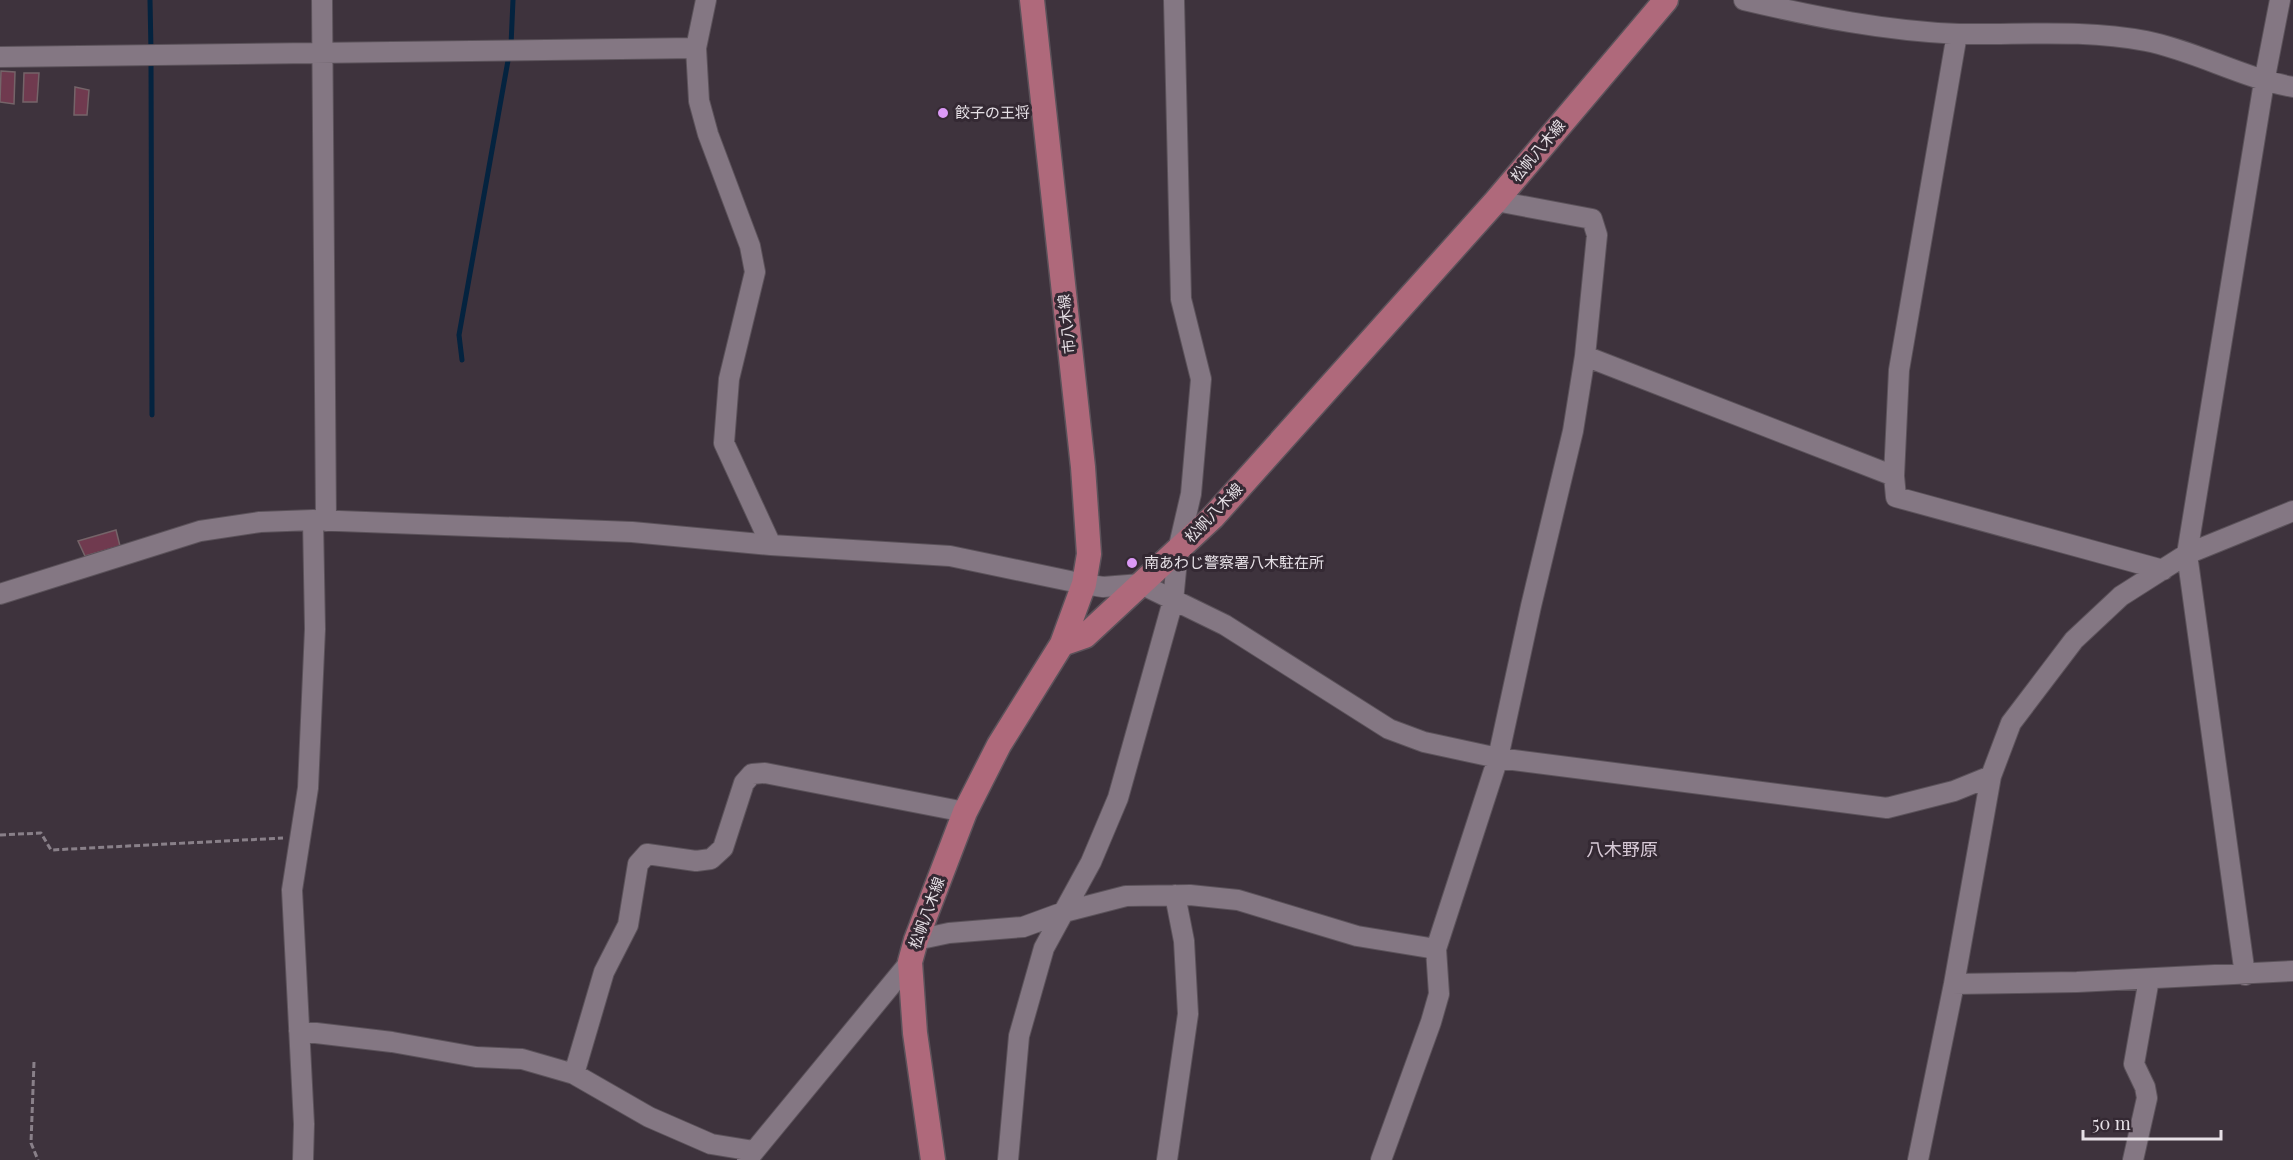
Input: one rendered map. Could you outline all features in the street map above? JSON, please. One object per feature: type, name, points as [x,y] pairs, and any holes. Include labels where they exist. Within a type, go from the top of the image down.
[{"type":"main road","name":"市八木線","points":[[1032,0],[1083,467],[1089,554],[1084,584],[1062,644]]},
{"type":"main road","name":"松帆八木線","points":[[933,1160],[915,1033],[913,951],[965,812],[999,745],[1062,644],[1085,636],[1212,517],[1496,201],[1666,0]]},
{"type":"street","points":[[303,1160],[292,890],[308,788],[320,521],[322,0]]},
{"type":"street","points":[[706,0],[696,48],[699,101],[708,134],[750,246],[755,272],[729,379],[724,443],[771,545]]},
{"type":"street","points":[[1008,1160],[1019,1036],[1044,948],[1091,861],[1118,798],[1173,601],[1178,550],[1191,494],[1201,379],[1181,299],[1174,0]]},
{"type":"street","points":[[1744,0],[1832,21],[1957,34],[2084,34],[2145,41],[2182,51],[2264,82],[2293,87]]},
{"type":"street","points":[[2245,975],[2187,554],[2264,82],[2280,0]]},
{"type":"street","points":[[1957,34],[1899,370],[1894,476],[1896,497],[2163,570]]},
{"type":"street","points":[[0,57],[696,48]]},
{"type":"street","points":[[1381,1160],[1439,994],[1436,949],[1498,758],[1531,606],[1573,431],[1585,356],[1597,235],[1592,219],[1496,201]]},
{"type":"street","points":[[1585,356],[1894,476]]},
{"type":"street","points":[[1918,1160],[1954,984],[1991,776],[2011,723],[2074,640],[2121,596],[2187,554],[2293,511]]},
{"type":"street","points":[[0,594],[200,531],[260,522],[320,521],[632,532],[771,545],[950,556],[1103,587],[1142,584],[1225,625],[1389,729],[1425,742],[1498,758],[1887,808],[1954,791],[1991,776]]},
{"type":"street","points":[[574,1074],[604,972],[628,925],[638,864],[646,854],[696,861],[711,859],[723,848],[744,783],[752,774],[765,773],[965,812]]},
{"type":"street","points":[[299,1031],[392,1042],[476,1057],[522,1059],[574,1074],[649,1117],[711,1144],[750,1155],[913,951],[948,933],[1023,927],[1064,912],[1126,896],[1175,896],[1238,900],[1357,936],[1436,949]]},
{"type":"street","points":[[1167,1160],[1188,1014],[1184,942],[1175,896]]},
{"type":"street","points":[[1954,984],[2149,979],[2293,971]]},
{"type":"street","points":[[2133,1160],[2147,1098],[2145,1087],[2134,1064],[2149,979]]},
{"type":"path","points":[[0,835],[41,833],[51,850],[300,837]]},
{"type":"path","points":[[34,1062],[31,1143],[38,1160]]},
{"type":"building","points":[[1,71],[15,72],[14,104],[0,102]]},
{"type":"building","points":[[24,73],[39,73],[37,102],[23,102]]},
{"type":"building","points":[[75,87],[89,90],[87,115],[74,115]]},
{"type":"building","points":[[116,530],[120,546],[85,556],[78,541]]},
{"type":"waterway","points":[[150,0],[151,51]]},
{"type":"waterway","points":[[511,45],[513,0]]},
{"type":"waterway","points":[[462,360],[459,335],[509,55]]},
{"type":"waterway","points":[[151,60],[152,415]]},
{"type":"place","name":"餃子の王将","points":[[943,113]]},
{"type":"place","name":"南あわじ警察署八木駐在所","points":[[1132,563]]},
{"type":"district","name":"八木野原","points":[[1622,850]]}]
